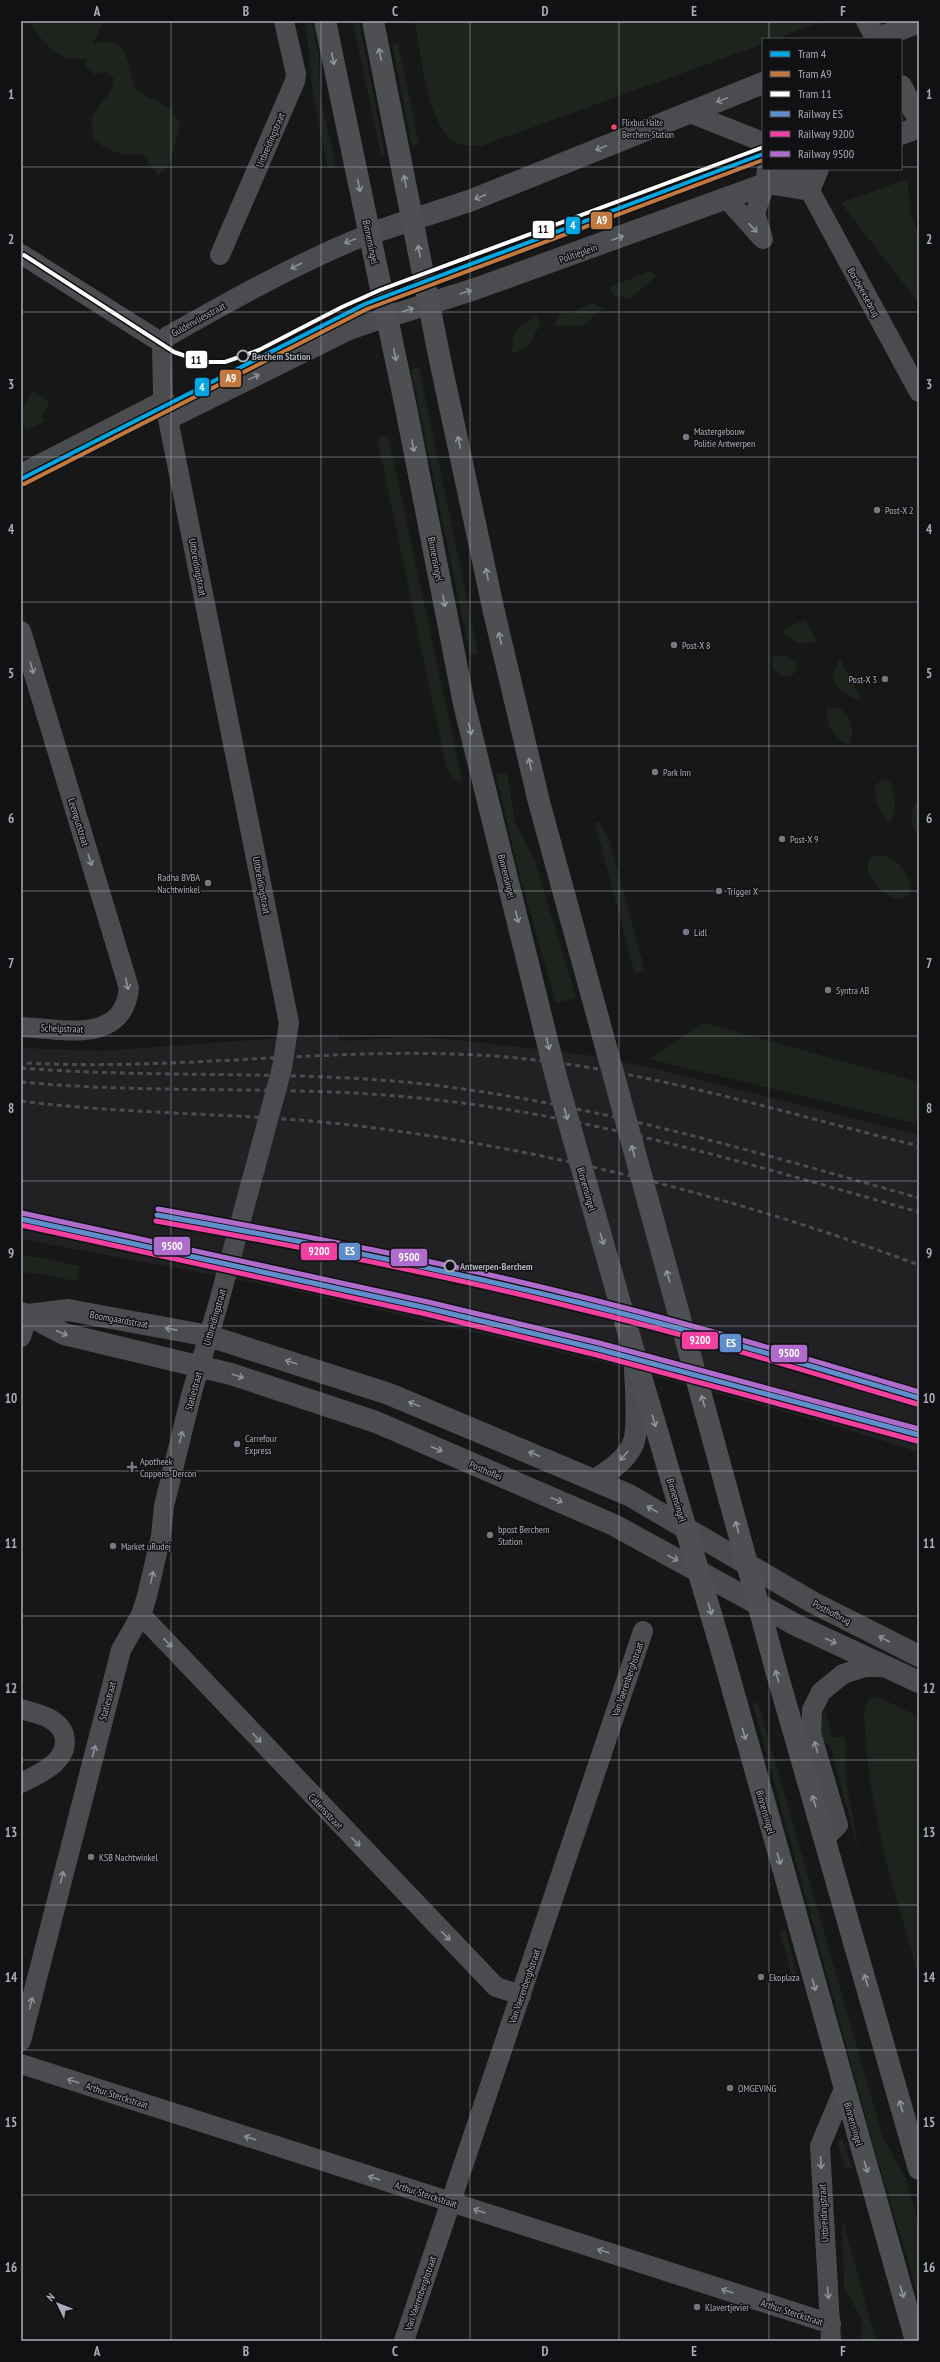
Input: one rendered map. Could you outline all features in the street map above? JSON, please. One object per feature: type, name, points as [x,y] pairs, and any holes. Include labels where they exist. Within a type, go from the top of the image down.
[{"type":"highway","points":[[867,21],[876,38]]},
{"type":"highway","points":[[902,88],[919,120]]},
{"type":"main road","name":"Binnensingel","points":[[325,21],[387,317],[464,704],[556,1077],[635,1356],[686,1528],[916,2341]]},
{"type":"main road","points":[[373,21],[429,303],[494,612],[539,802],[758,1605],[919,2169]]},
{"type":"street","name":"Uitbreidingstraat","points":[[220,255],[295,80],[296,74],[284,21]]},
{"type":"street","points":[[879,38],[919,22]]},
{"type":"street","points":[[369,234],[472,200],[760,84]]},
{"type":"street","points":[[690,113],[762,142]]},
{"type":"street","points":[[902,134],[919,127]]},
{"type":"street","name":"Politieplein","points":[[387,317],[490,284],[726,199],[767,179],[802,170]]},
{"type":"street","points":[[726,199],[763,239],[755,213],[767,179],[810,191],[819,170]]},
{"type":"street","name":"Borsbeeksebrug","points":[[810,191],[919,392]]},
{"type":"street","name":"Guldenvliesstraat","points":[[167,410],[162,343],[168,336],[264,282],[325,252],[369,234]]},
{"type":"street","points":[[21,254],[162,343]]},
{"type":"street","points":[[21,474],[349,330],[387,317]]},
{"type":"street","name":"Uitbreidingstraat","points":[[167,410],[289,1023],[282,1068],[200,1366]]},
{"type":"street","name":"Leemputstraat","points":[[21,631],[128,988],[127,1001],[122,1013]]},
{"type":"street","name":"Schelpstraat","points":[[21,1027],[84,1030],[113,1022],[122,1013]]},
{"type":"street","name":"Boomgaardstraat","points":[[24,1314],[68,1310],[209,1336]]},
{"type":"street","points":[[21,1337],[24,1314],[64,1334],[200,1366]]},
{"type":"street","points":[[209,1336],[388,1394],[595,1480],[629,1495],[747,1564]]},
{"type":"street","points":[[595,1480],[614,1467],[633,1444],[636,1420],[635,1356]]},
{"type":"street","name":"Posthoflei","points":[[200,1366],[376,1422],[608,1523],[758,1605]]},
{"type":"street","name":"Statiestraat","points":[[21,2041],[121,1650],[141,1615],[161,1536],[164,1506],[200,1366]]},
{"type":"street","name":"Posthofbrug","points":[[747,1564],[812,1602],[919,1656]]},
{"type":"street","points":[[758,1605],[919,1682]]},
{"type":"street","name":"Callensstraat","points":[[141,1615],[341,1827],[496,1986],[521,1995]]},
{"type":"street","name":"Van Vaerenberghstraat","points":[[404,2341],[643,1631]]},
{"type":"street","points":[[825,1838],[838,1825],[811,1733],[812,1710],[822,1692],[843,1674],[865,1667],[886,1667]]},
{"type":"street","points":[[21,1709],[50,1718],[56,1723],[64,1735],[64,1749],[61,1756],[48,1770],[21,1783]]},
{"type":"street","name":"Arthur Sterckstraat","points":[[21,2064],[451,2202],[831,2332]]},
{"type":"street","name":"Uitbreidingstraat","points":[[831,2332],[826,2274],[820,2146],[844,2089]]},
{"type":"shaded area","points":[[29,21],[104,21],[93,44],[105,42],[114,43],[120,47],[128,62],[135,90],[172,109],[180,124],[169,167],[158,175],[143,155],[122,154],[110,150],[93,139],[92,116],[111,90],[114,78],[105,72],[93,74],[86,66],[87,58],[67,58],[59,55],[46,44]]},
{"type":"shaded area","points":[[306,21],[312,21],[319,58],[320,94],[336,167],[328,169],[313,96]]},
{"type":"shaded area","points":[[353,21],[359,21],[385,154],[381,156]]},
{"type":"shaded area","points":[[415,21],[820,22],[779,38],[762,38],[762,44],[481,146],[462,145],[450,138],[441,126],[433,110],[423,71]]},
{"type":"shaded area","points":[[398,43],[419,144],[412,146],[392,44]]},
{"type":"shaded area","points":[[907,179],[911,218],[919,233],[919,303],[841,203]]},
{"type":"shaded area","points":[[651,271],[656,277],[629,299],[613,295],[609,287]]},
{"type":"shaded area","points":[[592,303],[603,308],[585,325],[554,326],[560,312],[571,313]]},
{"type":"shaded area","points":[[537,315],[540,325],[528,346],[512,354],[513,333]]},
{"type":"shaded area","points":[[419,367],[478,653],[470,654],[411,370]]},
{"type":"shaded area","points":[[33,391],[50,403],[42,417],[45,421],[27,431],[22,420],[22,410]]},
{"type":"shaded area","points":[[388,435],[463,785],[452,777],[446,766],[377,437]]},
{"type":"shaded area","points":[[805,619],[817,641],[807,644],[794,641],[782,631]]},
{"type":"shaded area","points":[[774,655],[787,656],[797,663],[796,670],[793,674],[782,676],[778,674],[772,663]]},
{"type":"shaded area","points":[[840,659],[862,700],[847,695],[840,689],[834,680],[832,675]]},
{"type":"shaded area","points":[[827,707],[841,710],[849,718],[852,731],[850,745],[839,739],[831,730],[828,720]]},
{"type":"shaded area","points":[[496,774],[507,774],[515,822],[535,861],[576,998],[556,1003],[516,862]]},
{"type":"shaded area","points":[[882,779],[891,783],[894,793],[895,807],[891,821],[888,821],[885,817],[876,801],[875,786]]},
{"type":"shaded area","points":[[918,801],[919,833],[915,831],[911,815],[915,804]]},
{"type":"shaded area","points":[[599,822],[608,836],[645,971],[635,974],[595,823]]},
{"type":"shaded area","points":[[874,855],[890,858],[901,867],[911,884],[911,890],[908,895],[903,898],[889,896],[875,884],[870,876],[868,868],[869,861]]},
{"type":"shaded area","points":[[704,1023],[919,1082],[919,1124],[649,1059]]},
{"type":"shaded area","points":[[338,1034],[340,1041],[412,1037],[459,1040],[587,1055],[657,1069],[919,1135],[919,1452],[822,1422],[606,1363],[287,1289],[21,1239],[21,1048],[100,1051]]},
{"type":"shaded area","points":[[21,1254],[80,1266],[76,1281],[47,1275],[21,1272]]},
{"type":"shaded area","points":[[876,1696],[919,1717],[919,1978],[886,1860],[873,1801],[864,1717],[865,1708],[869,1700]]},
{"type":"shaded area","points":[[758,1702],[883,2138],[905,2177],[919,2225],[919,2300],[872,2140],[753,1704]]},
{"type":"shaded area","points":[[825,1709],[832,1737],[845,1737],[847,1786],[859,1852],[830,1745],[821,1743],[819,1721]]},
{"type":"shaded area","points":[[785,1930],[798,1979],[793,1980],[780,1932]]},
{"type":"shaded area","points":[[843,2140],[852,2168],[846,2170],[837,2141]]},
{"type":"shaded area","points":[[842,2218],[876,2341],[862,2341],[861,2317],[844,2288]]},
{"type":"railway","points":[[27,1063],[83,1065],[139,1064],[308,1056],[420,1053],[532,1059],[587,1067],[699,1090],[919,1146]]},
{"type":"railway","points":[[21,1068],[124,1073],[330,1077],[433,1085],[556,1105],[678,1132],[919,1198]]},
{"type":"railway","points":[[21,1082],[123,1088],[275,1090],[377,1094],[490,1107],[614,1130],[676,1145],[919,1212]]},
{"type":"railway","points":[[21,1101],[65,1106],[242,1116],[331,1123],[444,1138],[513,1150],[651,1181],[719,1199],[853,1241],[919,1265]]},
{"type":"tram line","name":"11","points":[[24,255],[174,352],[203,362],[225,362],[259,350],[342,307],[380,290],[761,148]]},
{"type":"tram line","name":"4","points":[[21,479],[365,304],[762,154]]},
{"type":"tram line","name":"A9","points":[[24,484],[367,309],[762,160]]},
{"type":"rail line","name":"9500","points":[[158,1209],[372,1250],[533,1285],[711,1331],[919,1392]]},
{"type":"rail line","name":"9500","points":[[22,1213],[428,1302],[599,1343],[919,1429]]},
{"type":"rail line","name":"ES","points":[[157,1215],[370,1256],[476,1278],[581,1303],[709,1337],[919,1398]]},
{"type":"rail line","name":"ES","points":[[21,1219],[427,1308],[598,1349],[919,1435]]},
{"type":"rail line","name":"9200","points":[[156,1221],[369,1261],[623,1319],[707,1342],[917,1404]]},
{"type":"rail line","name":"9200","points":[[21,1225],[426,1314],[597,1355],[917,1441]]},
{"type":"place","name":"Flixbus Halte Berchem-Station","points":[[614,127]]},
{"type":"place","name":"Berchem Station","points":[[243,356]]},
{"type":"place","name":"Mastergebouw Politie Antwerpen","points":[[686,437]]},
{"type":"place","name":"Post-X 2","points":[[877,510]]},
{"type":"place","name":"Post-X 8","points":[[674,645]]},
{"type":"place","name":"Post-X 3","points":[[885,679]]},
{"type":"place","name":"Park Inn","points":[[655,772]]},
{"type":"place","name":"Post-X 9","points":[[782,839]]},
{"type":"place","name":"Radha BVBA Nachtwinkel","points":[[208,883]]},
{"type":"place","name":"Trigger X","points":[[719,891]]},
{"type":"place","name":"Lidl","points":[[686,932]]},
{"type":"place","name":"Syntra AB","points":[[828,990]]},
{"type":"place","name":"Antwerpen-Berchem","points":[[450,1266]]},
{"type":"place","name":"Carrefour Express","points":[[237,1444]]},
{"type":"place","name":"Apotheek Coppens-Dercon","points":[[132,1467]]},
{"type":"place","name":"bpost Berchem Station","points":[[490,1535]]},
{"type":"place","name":"Market uRudej","points":[[113,1546]]},
{"type":"place","name":"KSB Nachtwinkel","points":[[91,1857]]},
{"type":"place","name":"Ekoplaza","points":[[761,1977]]},
{"type":"place","name":"OMGEVING","points":[[730,2088]]},
{"type":"place","name":"Klavertjevier","points":[[697,2307]]}]
